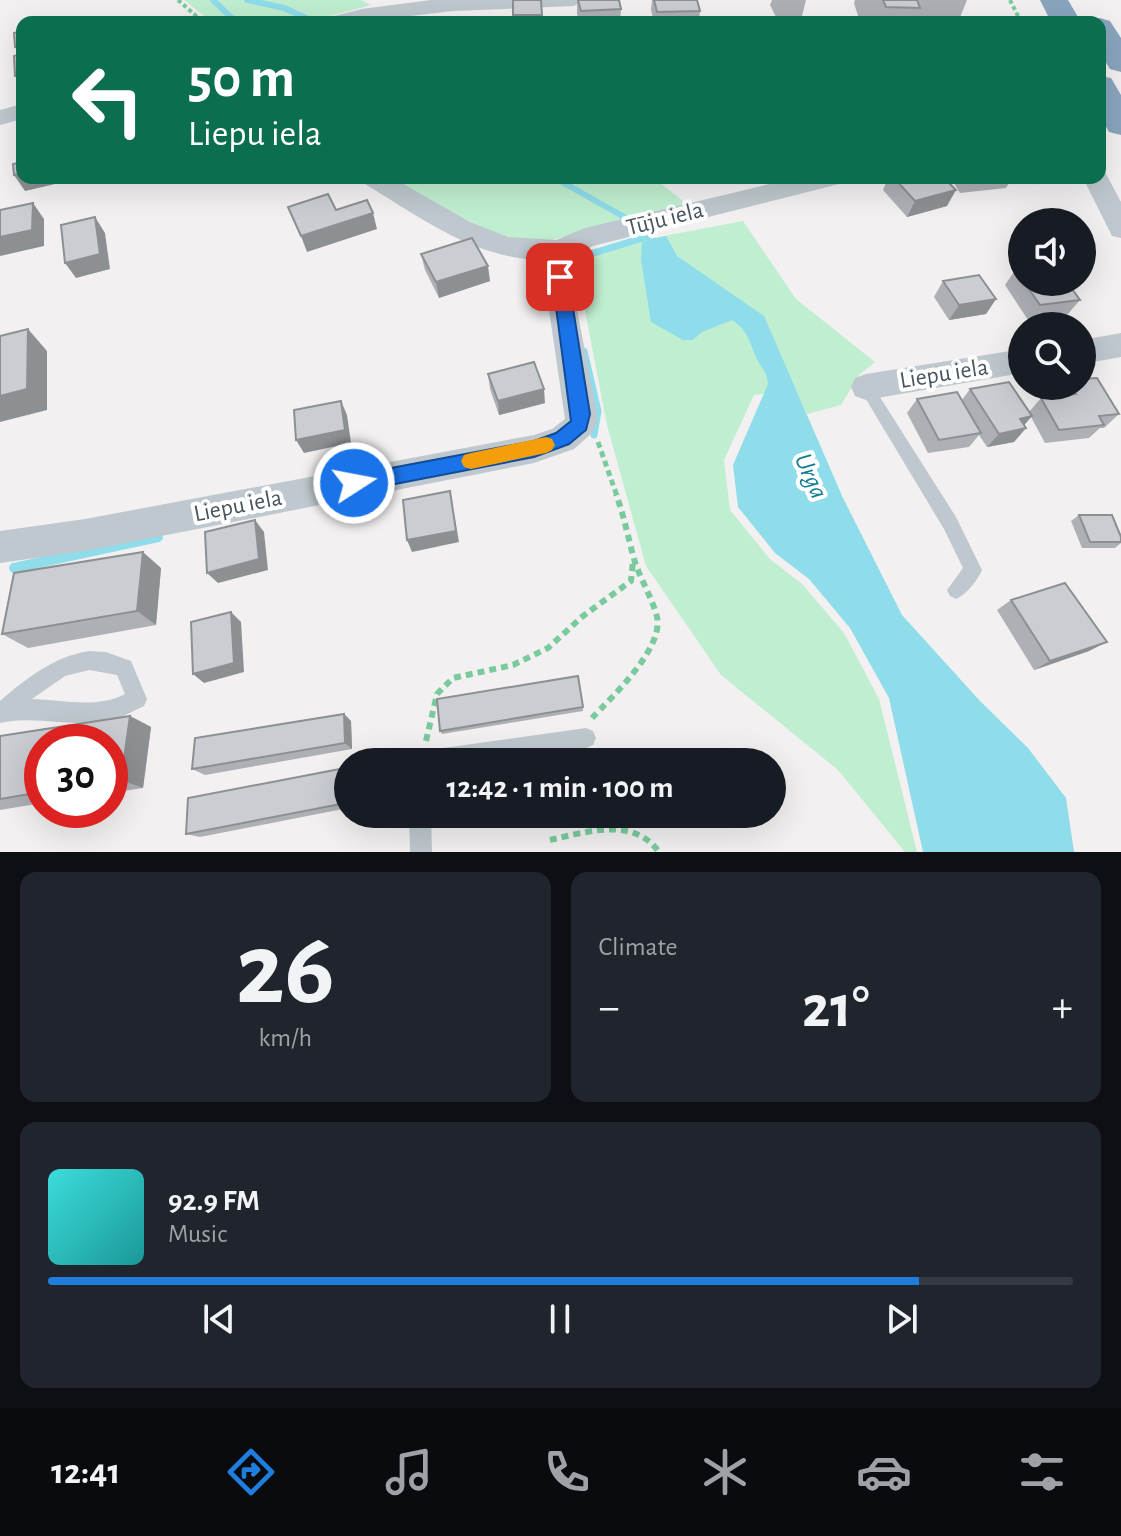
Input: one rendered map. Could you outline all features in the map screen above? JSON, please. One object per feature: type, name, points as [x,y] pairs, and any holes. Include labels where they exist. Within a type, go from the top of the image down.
[{"type":"highway","points":[[1106,36],[1121,63]]},
{"type":"highway","points":[[1106,96],[1121,125]]},
{"type":"street","points":[[355,16],[446,6],[574,0]]},
{"type":"street","name":"Tūju iela","points":[[384,184],[489,244],[522,250],[559,250],[585,238],[806,184]]},
{"type":"street","points":[[1099,184],[1121,229]]},
{"type":"street","points":[[559,250],[563,310],[579,399],[580,425]]},
{"type":"street","points":[[1096,349],[1121,345]]},
{"type":"street","name":"Liepu iela","points":[[866,387],[1008,363]]},
{"type":"street","name":"Liepu iela","points":[[0,547],[85,535],[534,449],[563,439],[580,425]]},
{"type":"lane","points":[[866,387],[950,523],[973,570],[956,590]]},
{"type":"lane","points":[[89,658],[124,668],[137,699],[109,711],[41,709],[2,713],[43,679],[65,666],[89,658]]},
{"type":"lane","points":[[514,748],[586,738]]},
{"type":"lane","points":[[420,828],[421,852]]},
{"type":"path","points":[[178,0],[196,16]]},
{"type":"path","points":[[580,425],[599,444],[629,531],[634,559],[658,620],[654,641],[627,681],[592,717],[586,738]]},
{"type":"path","points":[[430,748],[428,723],[437,694],[453,678],[513,665],[548,648],[583,616],[631,581],[634,559]]},
{"type":"path","points":[[550,840],[627,829],[646,837],[659,852]]},
{"type":"green space","points":[[184,0],[361,0],[371,5],[330,16],[204,16]]},
{"type":"green space","points":[[398,184],[662,184],[688,205],[520,248]]},
{"type":"green space","points":[[743,221],[796,299],[875,362],[859,375],[841,405],[807,414],[796,390],[754,395],[724,460],[730,510],[770,559],[802,584],[844,633],[879,699],[917,852],[905,852],[838,770],[721,675],[646,566],[607,425],[580,285],[589,250]]},
{"type":"water","points":[[666,236],[677,256],[764,316],[843,498],[902,615],[979,700],[1028,748],[1066,798],[1074,852],[923,852],[889,698],[850,628],[809,579],[775,553],[738,507],[733,465],[768,384],[748,337],[732,320],[702,332],[693,340],[683,340],[651,322],[641,260],[642,242]]},
{"type":"building","points":[[513,0],[541,0],[542,15],[513,15]]},
{"type":"building","points":[[578,0],[619,0],[621,9],[581,11]]},
{"type":"building","points":[[654,0],[697,0],[700,11],[657,12]]},
{"type":"building","points":[[883,0],[917,0],[920,8],[886,7]]},
{"type":"building","points":[[899,184],[950,184],[956,190],[915,201]]},
{"type":"building","points":[[328,194],[336,210],[367,200],[373,213],[301,236],[288,207]]},
{"type":"building","points":[[33,203],[32,230],[0,237],[0,210]]},
{"type":"building","points":[[95,217],[100,254],[65,263],[61,225]]},
{"type":"building","points":[[472,238],[488,266],[436,282],[421,254]]},
{"type":"building","points":[[979,275],[996,299],[959,305],[943,281]]},
{"type":"building","points":[[1034,296],[1077,296],[1080,300],[1040,305]]},
{"type":"building","points":[[28,329],[27,389],[0,396],[0,336]]},
{"type":"building","points":[[534,362],[544,389],[498,401],[488,374]]},
{"type":"building","points":[[1096,378],[1119,414],[1099,416],[1104,425],[1059,430],[1042,400],[1096,400]]},
{"type":"building","points":[[1008,382],[1008,400],[1021,400],[1032,416],[1020,419],[1026,428],[999,434],[970,389]]},
{"type":"building","points":[[957,392],[981,433],[939,440],[917,399]]},
{"type":"building","points":[[341,401],[345,430],[296,440],[294,410]]},
{"type":"building","points":[[450,491],[456,531],[407,540],[403,500]]},
{"type":"building","points":[[1079,515],[1112,515],[1121,542],[1090,542]]},
{"type":"building","points":[[255,520],[259,559],[207,573],[205,532]]},
{"type":"building","points":[[143,552],[137,611],[2,634],[14,573]]},
{"type":"building","points":[[1065,583],[1107,642],[1050,661],[1011,600]]},
{"type":"building","points":[[231,612],[234,663],[193,674],[191,622]]},
{"type":"building","points":[[578,676],[583,707],[440,731],[437,699]]},
{"type":"building","points":[[344,714],[345,743],[192,769],[195,738]]},
{"type":"building","points":[[130,716],[128,730],[128,724],[78,724]]},
{"type":"building","points":[[24,732],[24,795],[0,799],[0,736]]},
{"type":"building","points":[[334,770],[334,805],[186,834],[188,798]]},
{"type":"waterway","name":"Urga","points":[[213,0],[230,16]]},
{"type":"waterway","points":[[247,0],[284,8],[302,16]]},
{"type":"waterway","name":"Urga","points":[[566,184],[626,218]]},
{"type":"waterway","name":"Urga","points":[[622,216],[648,236]]},
{"type":"waterway","points":[[574,295],[579,268],[587,255],[648,236]]},
{"type":"waterway","name":"Urga","points":[[648,236],[661,247]]},
{"type":"waterway","points":[[584,351],[598,411],[594,435]]},
{"type":"waterway","points":[[14,568],[158,537]]},
{"type":"slow traffic","points":[[471,461],[546,445]]},
{"type":"route","points":[[354,483],[534,449],[563,439],[580,425],[581,414],[560,277]]}]
